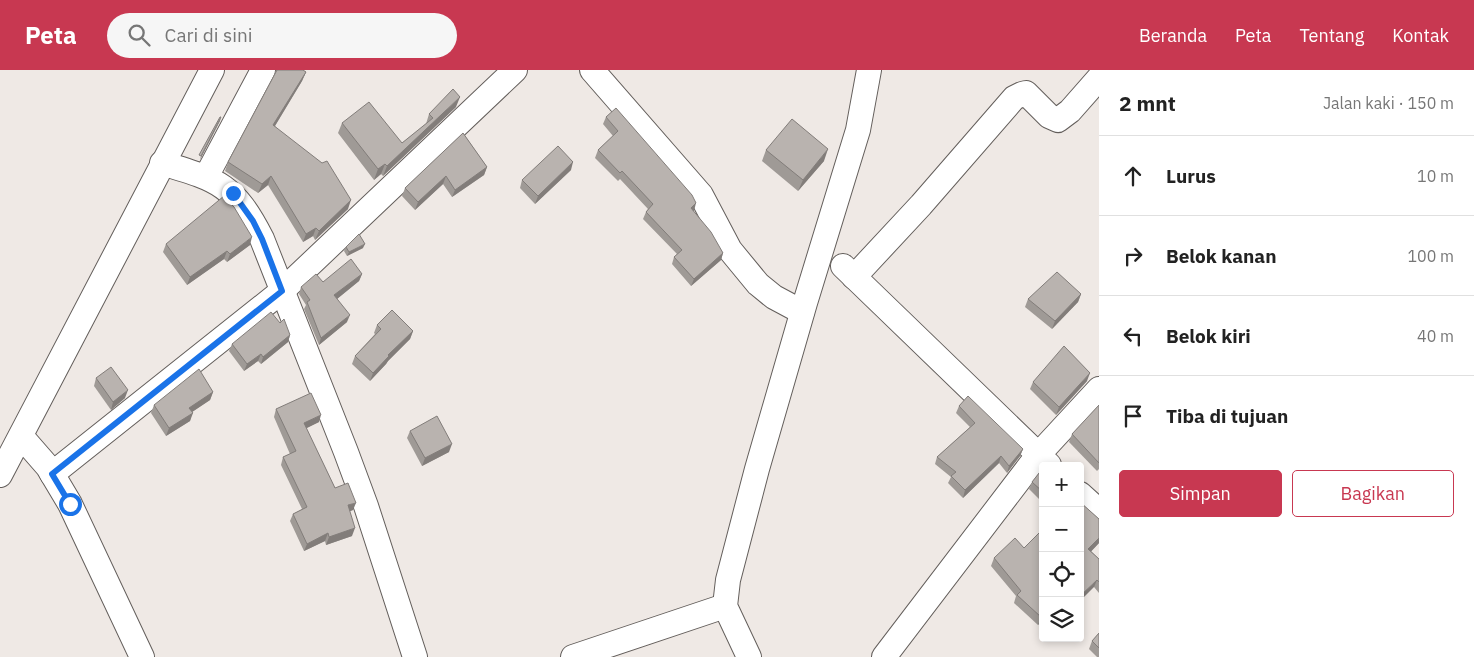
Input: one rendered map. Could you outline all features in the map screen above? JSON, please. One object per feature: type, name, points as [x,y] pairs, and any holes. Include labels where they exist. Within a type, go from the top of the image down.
[{"type":"street","points":[[0,475],[212,70]]},
{"type":"street","points":[[196,174],[263,70]]},
{"type":"street","points":[[46,465],[282,291],[515,70]]},
{"type":"street","points":[[592,70],[696,188],[730,250],[758,284],[774,297],[802,312]]},
{"type":"street","points":[[749,657],[725,606],[728,580],[757,469],[802,312],[858,130],[869,70]]},
{"type":"street","points":[[1044,460],[848,271],[921,205],[1017,96],[1026,94],[1049,116],[1058,120],[1070,111],[1099,78]]},
{"type":"street","points":[[162,163],[196,174],[233,193],[253,221],[262,239],[346,452],[366,506],[415,657]]},
{"type":"street","points":[[884,657],[1044,460],[1099,389]]},
{"type":"street","points":[[21,436],[46,465],[70,504],[142,657]]},
{"type":"street","points":[[1084,498],[1099,511]]},
{"type":"street","points":[[573,657],[725,606]]},
{"type":"building","points":[[277,70],[303,70],[306,72],[273,125],[322,163],[327,161],[351,200],[319,231],[316,228],[306,234],[271,176],[262,184],[228,162]]},
{"type":"building","points":[[453,89],[460,97],[387,166],[385,164],[378,169],[342,123],[369,102],[402,143],[433,118],[429,114]]},
{"type":"building","points":[[616,108],[692,195],[696,203],[691,208],[711,232],[723,253],[694,279],[674,257],[682,250],[646,212],[653,204],[622,171],[620,173],[598,150],[618,131],[606,117]]},
{"type":"building","points":[[220,117],[201,156],[199,155]]},
{"type":"building","points":[[792,119],[828,149],[803,180],[766,150]]},
{"type":"building","points":[[463,133],[487,167],[455,190],[446,176],[418,202],[405,188]]},
{"type":"building","points":[[558,146],[573,162],[538,196],[522,180]]},
{"type":"building","points":[[224,196],[234,207],[252,237],[230,254],[227,251],[190,277],[166,244]]},
{"type":"building","points":[[359,234],[365,244],[349,252],[346,247]]},
{"type":"building","points":[[351,259],[362,274],[334,295],[350,315],[321,338],[307,302],[310,300],[301,287],[316,274],[323,282]]},
{"type":"building","points":[[1057,272],[1081,294],[1055,321],[1028,299]]},
{"type":"building","points":[[392,310],[413,331],[388,355],[373,373],[355,356],[381,329],[377,325]]},
{"type":"building","points":[[271,312],[280,323],[284,319],[290,335],[263,357],[261,354],[247,364],[232,344]]},
{"type":"building","points":[[1064,346],[1090,373],[1059,407],[1033,382]]},
{"type":"building","points":[[111,367],[128,390],[113,402],[96,378]]},
{"type":"building","points":[[199,369],[213,392],[189,408],[193,413],[169,428],[154,405]]},
{"type":"building","points":[[311,393],[321,415],[304,423],[335,488],[348,483],[356,503],[348,505],[355,528],[329,537],[328,533],[307,544],[293,514],[307,507],[283,457],[296,451],[276,409]]},
{"type":"building","points":[[968,396],[1023,449],[1009,466],[1001,456],[965,490],[951,476],[956,472],[937,457],[975,423],[959,406]]},
{"type":"building","points":[[1099,405],[1099,463],[1072,434]]},
{"type":"building","points":[[437,416],[452,444],[425,458],[410,431]]},
{"type":"building","points":[[1039,473],[1039,488],[1032,482]]},
{"type":"building","points":[[1084,506],[1099,519],[1099,538],[1088,549],[1099,559],[1099,582],[1097,580],[1084,592]]},
{"type":"building","points":[[1039,533],[1039,615],[1017,595],[1021,591],[994,558],[1015,538],[1024,548]]},
{"type":"building","points":[[1099,633],[1099,648],[1092,641]]},
{"type":"route","points":[[70,504],[52,474],[282,291],[262,239],[253,221],[233,193]]}]
